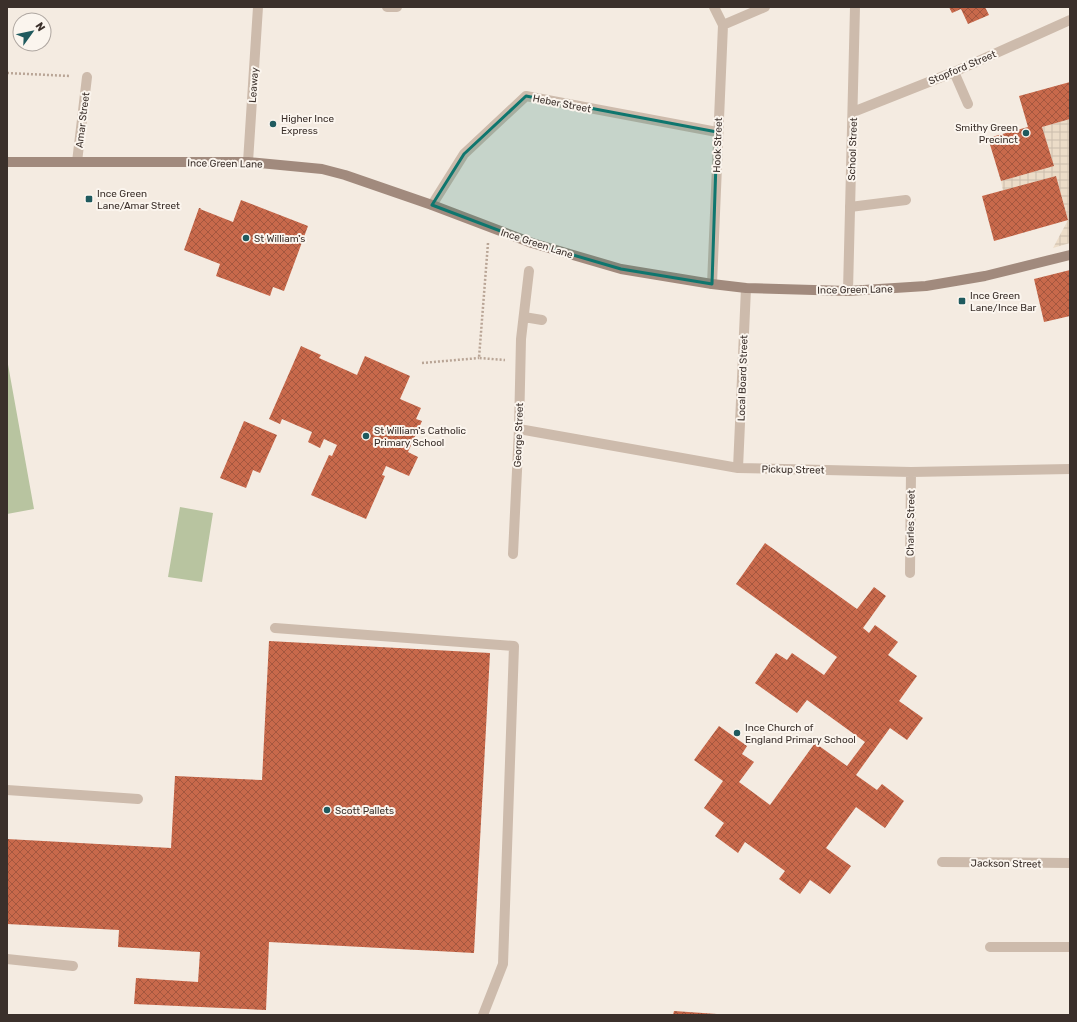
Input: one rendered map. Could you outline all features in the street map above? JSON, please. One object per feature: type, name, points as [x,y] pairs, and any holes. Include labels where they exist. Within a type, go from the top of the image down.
[{"type":"street","name":"Leaway","points":[[248,162],[258,7]]},
{"type":"street","points":[[387,7],[397,7]]},
{"type":"street","name":"Hook Street","points":[[712,284],[723,25],[714,7]]},
{"type":"street","points":[[723,25],[765,7]]},
{"type":"street","name":"School Street","points":[[848,291],[856,7]]},
{"type":"street","name":"Stopford Street","points":[[853,112],[954,72],[1070,20]]},
{"type":"street","points":[[954,72],[968,104]]},
{"type":"street","name":"Amar Street","points":[[77,162],[88,77]]},
{"type":"street","name":"Heber Street","points":[[432,205],[464,154],[526,96],[718,132]]},
{"type":"street","name":"Ince Green Lane","points":[[7,162],[248,162],[322,169],[345,175],[432,205],[532,244],[621,269],[746,288],[848,291],[926,286],[985,276],[1070,255]]},
{"type":"street","points":[[850,207],[906,200]]},
{"type":"street","name":"George Street","points":[[513,554],[521,361],[529,271]]},
{"type":"street","name":"Local Board Street","points":[[738,468],[746,288]]},
{"type":"street","points":[[524,316],[542,320]]},
{"type":"street","name":"Pickup Street","points":[[519,429],[738,468],[911,472],[1070,469]]},
{"type":"street","name":"Charles Street","points":[[910,573],[911,472]]},
{"type":"street","points":[[275,628],[514,646],[503,964],[483,1015]]},
{"type":"street","points":[[7,790],[138,799]]},
{"type":"street","name":"Jackson Street","points":[[942,862],[1070,864]]},
{"type":"street","points":[[990,947],[1070,947]]},
{"type":"street","points":[[7,958],[74,966]]},
{"type":"path","points":[[7,72],[88,77]]},
{"type":"path","points":[[479,358],[489,227]]},
{"type":"path","points":[[422,363],[479,358],[521,361]]},
{"type":"highlighted area","points":[[526,96],[717,132],[712,284],[621,269],[532,243],[432,205],[464,154]]},
{"type":"green space","points":[[7,359],[34,509],[7,514]]},
{"type":"green space","points":[[180,507],[213,513],[202,582],[168,577]]},
{"type":"shaded area","points":[[1070,119],[1070,243],[1053,248],[1068,220],[1056,176],[1003,191],[1001,181],[1053,166],[1042,127]]},
{"type":"building","points":[[949,7],[985,7],[989,15],[968,24],[961,9],[952,13]]},
{"type":"building","name":"Smithy Green Precinct","points":[[1070,82],[1070,119],[1042,127],[1054,166],[1001,181],[988,138],[1028,127],[1019,96]]},
{"type":"building","points":[[1056,176],[1068,220],[994,241],[982,196]]},
{"type":"building","name":"St William's","points":[[241,200],[308,226],[284,291],[273,287],[270,296],[216,276],[220,264],[184,250],[199,208],[233,222]]},
{"type":"building","points":[[1070,270],[1070,316],[1044,322],[1034,279]]},
{"type":"building","points":[[301,346],[321,355],[319,358],[357,375],[365,356],[410,376],[400,399],[421,408],[416,419],[422,421],[408,452],[418,457],[409,476],[386,466],[382,475],[385,476],[366,519],[311,495],[329,455],[332,456],[337,445],[324,439],[320,448],[308,442],[312,432],[282,419],[280,424],[269,419]]},
{"type":"building","points":[[244,421],[277,435],[260,473],[253,470],[246,488],[220,478]]},
{"type":"building","points":[[765,543],[857,609],[874,587],[886,596],[863,628],[869,633],[875,625],[898,642],[888,655],[917,676],[899,701],[923,718],[907,740],[890,728],[856,775],[877,790],[882,784],[904,801],[885,828],[856,807],[826,848],[851,866],[830,894],[810,880],[800,894],[779,879],[785,871],[745,842],[738,853],[715,836],[724,823],[704,808],[723,781],[694,760],[719,726],[747,746],[742,754],[754,762],[739,782],[770,805],[815,743],[847,766],[865,742],[807,700],[797,713],[755,683],[776,653],[787,660],[792,653],[824,675],[837,657],[736,584]]},
{"type":"building","name":"Scott Pallets","points":[[269,641],[490,653],[474,953],[269,942],[266,1010],[134,1004],[136,978],[198,982],[200,952],[118,947],[119,930],[7,924],[7,839],[171,848],[175,776],[262,780]]},
{"type":"building","points":[[674,1011],[717,1014],[717,1015],[673,1015]]},
{"type":"place","name":"Higher Ince Express","points":[[273,124]]},
{"type":"place","name":"Smithy Green Precinct","points":[[1026,133]]},
{"type":"place","name":"Ince Green Lane/Amar Street","points":[[89,199]]},
{"type":"place","name":"St William's","points":[[246,238]]},
{"type":"place","name":"Ince Green Lane/Ince Bar","points":[[962,301]]},
{"type":"place","name":"St William's Catholic Primary School","points":[[366,436]]},
{"type":"place","name":"Ince Church of England Primary School","points":[[737,733]]},
{"type":"place","name":"Scott Pallets","points":[[327,810]]}]
